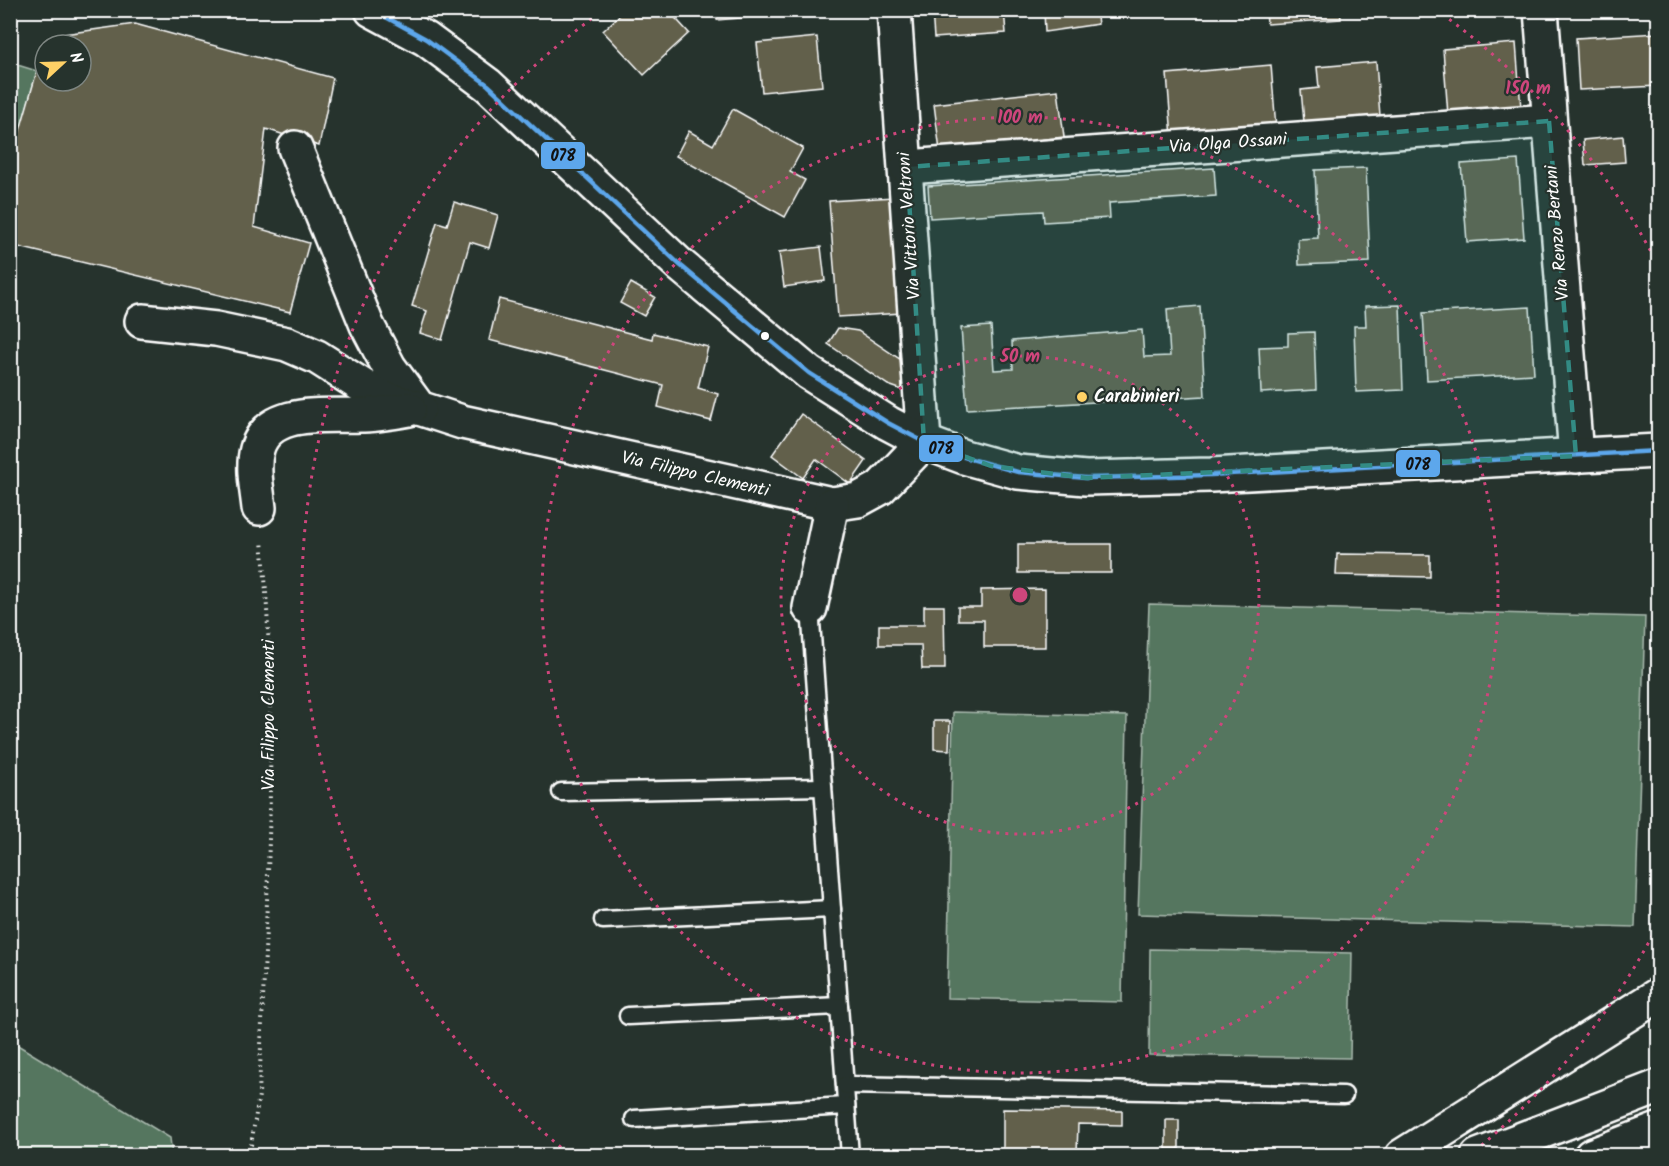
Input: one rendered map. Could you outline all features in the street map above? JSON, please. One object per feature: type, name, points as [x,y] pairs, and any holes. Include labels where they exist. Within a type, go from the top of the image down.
[{"type":"main road","points":[[372,10],[435,45],[488,85],[680,265],[809,372],[862,407],[924,442],[991,466],[1018,472],[1086,477],[1211,475],[1659,452]]},
{"type":"main road","name":"Via Vittorio Veltroni","points":[[894,10],[907,167],[924,442]]},
{"type":"main road","name":"Via Renzo Bertani","points":[[1541,10],[1576,456]]},
{"type":"main road","name":"Via Olga Ossani","points":[[907,167],[1549,121]]},
{"type":"main road","points":[[295,148],[367,325],[394,376],[419,408]]},
{"type":"main road","name":"Via Filippo Clementi","points":[[142,321],[216,329],[287,344],[317,357],[381,397],[462,422],[832,504],[858,500],[880,488],[924,442]]},
{"type":"main road","name":"Via Filippo Clementi","points":[[259,508],[255,472],[257,449],[261,439],[277,424],[302,417],[361,415],[419,408]]},
{"type":"main road","points":[[810,608],[832,504]]},
{"type":"main road","points":[[1402,1155],[1659,995]]},
{"type":"main road","points":[[1478,1155],[1659,1087]]},
{"type":"main road","points":[[1591,1155],[1659,1130]]},
{"type":"lane","points":[[810,608],[850,1155]]},
{"type":"lane","points":[[561,792],[823,787]]},
{"type":"lane","points":[[603,920],[832,909]]},
{"type":"lane","points":[[628,1016],[839,1006]]},
{"type":"lane","points":[[845,1085],[1344,1095]]},
{"type":"lane","points":[[634,1119],[846,1106]]},
{"type":"path","name":"Via Filippo Clementi","points":[[246,1155],[251,1145],[259,1095],[270,761],[268,612],[259,508]]},
{"type":"highlighted area","points":[[1549,121],[1576,456],[1086,478],[991,466],[924,442],[907,167]]},
{"type":"green space","points":[[11,63],[33,70],[33,85],[11,165]]},
{"type":"green space","points":[[1149,604],[1645,617],[1635,927],[1138,914]]},
{"type":"green space","points":[[953,712],[1127,716],[1122,1002],[947,998]]},
{"type":"green space","points":[[1150,949],[1352,953],[1350,1058],[1149,1055]]},
{"type":"green space","points":[[11,1041],[170,1138],[172,1155],[11,1155]]},
{"type":"building","points":[[625,10],[668,10],[689,33],[644,75],[603,31]]},
{"type":"building","points":[[716,10],[823,10],[823,11],[717,20]]},
{"type":"building","points":[[932,10],[1004,10],[1006,33],[934,38]]},
{"type":"building","points":[[1044,10],[1096,10],[1098,24],[1045,32]]},
{"type":"building","points":[[1266,10],[1340,10],[1341,19],[1267,24]]},
{"type":"building","points":[[135,24],[333,78],[319,146],[266,129],[254,227],[309,243],[290,312],[10,245],[10,165],[33,85],[33,93],[93,93],[93,33],[71,33]]},
{"type":"building","points":[[1658,33],[1658,86],[1579,90],[1576,38]]},
{"type":"building","points":[[817,37],[822,86],[762,92],[757,43]]},
{"type":"building","points":[[1516,43],[1521,109],[1448,115],[1443,49]]},
{"type":"building","points":[[1376,62],[1380,116],[1304,122],[1301,90],[1319,88],[1317,67]]},
{"type":"building","points":[[1271,65],[1276,128],[1172,137],[1167,74]]},
{"type":"building","points":[[1058,90],[1064,137],[940,151],[934,104]]},
{"type":"building","points":[[733,109],[803,148],[790,172],[805,180],[785,217],[676,156],[689,131],[713,145]]},
{"type":"building","points":[[1658,126],[1658,164],[1655,164],[1653,127]]},
{"type":"building","points":[[1623,136],[1625,162],[1585,165],[1583,140]]},
{"type":"building","points":[[1518,160],[1524,238],[1467,242],[1461,164]]},
{"type":"building","points":[[1214,168],[1216,196],[1109,203],[1110,218],[1044,222],[1043,211],[930,218],[928,186]]},
{"type":"building","points":[[1366,168],[1370,262],[1299,265],[1298,239],[1318,238],[1315,170]]},
{"type":"building","points":[[894,197],[902,313],[838,317],[829,201]]},
{"type":"building","points":[[454,202],[498,215],[489,248],[470,242],[442,340],[420,333],[427,311],[412,306],[437,222],[447,225]]},
{"type":"building","points":[[821,247],[825,281],[784,287],[779,252]]},
{"type":"building","points":[[631,283],[655,297],[644,316],[620,303]]},
{"type":"building","points":[[499,299],[652,339],[653,333],[708,347],[698,388],[718,394],[711,421],[658,407],[663,385],[489,340]]},
{"type":"building","points":[[1400,305],[1403,390],[1356,392],[1354,326],[1366,326],[1365,306]]},
{"type":"building","points":[[1200,306],[1205,396],[967,409],[961,328],[991,326],[994,370],[1013,369],[1012,341],[1142,330],[1144,357],[1170,356],[1167,309]]},
{"type":"building","points":[[1530,307],[1534,374],[1427,380],[1423,313]]},
{"type":"building","points":[[838,328],[858,331],[907,364],[908,392],[888,385],[828,344]]},
{"type":"building","points":[[1314,332],[1316,390],[1261,393],[1259,347],[1288,346],[1288,333]]},
{"type":"building","points":[[801,414],[866,461],[850,484],[816,459],[803,478],[772,455]]},
{"type":"building","points":[[1018,544],[1111,544],[1111,573],[1018,573]]},
{"type":"building","points":[[1337,554],[1430,555],[1430,577],[1336,575]]},
{"type":"building","points":[[1045,589],[1045,647],[984,647],[984,620],[958,620],[958,607],[981,607],[981,590]]},
{"type":"building","points":[[924,606],[944,606],[945,669],[922,669],[921,645],[879,645],[879,625],[924,625]]},
{"type":"building","points":[[934,721],[950,721],[949,750],[934,749]]},
{"type":"building","points":[[1003,1109],[1122,1111],[1122,1125],[1078,1124],[1077,1153],[1113,1156],[1003,1156]]},
{"type":"building","points":[[1166,1120],[1179,1120],[1179,1149],[1166,1149]]},
{"type":"transit line","name":"078","points":[[373,10],[426,39],[488,85],[680,265],[809,373],[888,423],[924,442],[964,457],[1018,472],[1086,478],[1211,475],[1658,451]]},
{"type":"place","name":"Carabinieri","points":[[1082,397]]}]
